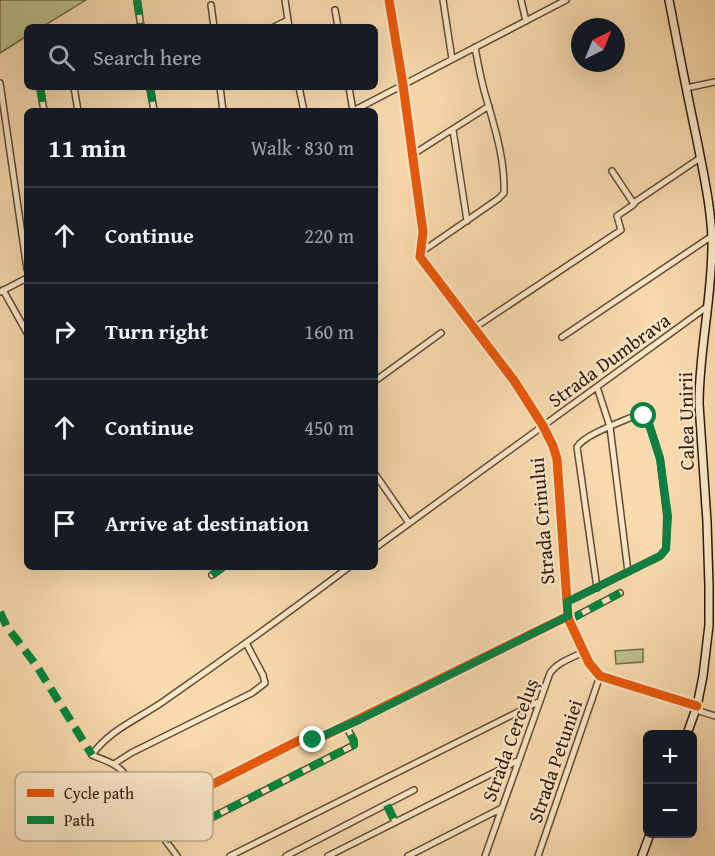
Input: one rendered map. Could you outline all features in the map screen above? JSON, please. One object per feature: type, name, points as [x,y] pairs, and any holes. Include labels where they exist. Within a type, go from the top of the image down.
[{"type":"main road","name":"Calea Unirii","points":[[669,0],[713,217],[709,305],[699,382],[712,634],[704,676],[689,730]]},
{"type":"main road","points":[[642,856],[649,838]]},
{"type":"street","points":[[137,0],[141,24]]},
{"type":"street","points":[[285,0],[289,24]]},
{"type":"street","points":[[389,0],[423,232],[420,253]]},
{"type":"street","points":[[442,0],[452,59]]},
{"type":"street","points":[[521,0],[526,21]]},
{"type":"street","points":[[359,108],[566,0]]},
{"type":"street","points":[[211,5],[214,24]]},
{"type":"street","points":[[335,10],[337,24]]},
{"type":"street","points":[[280,24],[288,20]]},
{"type":"street","points":[[420,253],[504,193],[502,158],[497,131],[481,78],[475,47]]},
{"type":"street","points":[[687,88],[715,82]]},
{"type":"street","points":[[0,83],[24,248]]},
{"type":"street","points":[[40,90],[44,108]]},
{"type":"street","points":[[74,90],[78,108]]},
{"type":"street","points":[[150,90],[154,108]]},
{"type":"street","points":[[220,90],[223,108]]},
{"type":"street","points":[[300,90],[303,108]]},
{"type":"street","points":[[350,90],[352,108]]},
{"type":"street","points":[[412,155],[489,106]]},
{"type":"street","points":[[453,130],[467,221]]},
{"type":"street","points":[[474,328],[621,230],[617,216],[700,158]]},
{"type":"street","points":[[612,171],[632,201],[635,202]]},
{"type":"street","points":[[562,338],[712,236]]},
{"type":"street","name":"Strada Crinului","points":[[420,253],[422,261],[515,382],[553,446],[557,459],[569,618]]},
{"type":"street","points":[[24,280],[2,291],[24,328]]},
{"type":"street","name":"Strada Dumbrava","points":[[378,546],[709,305]]},
{"type":"street","points":[[378,379],[441,333]]},
{"type":"street","points":[[597,387],[610,427],[628,572]]},
{"type":"street","points":[[567,602],[597,588],[660,556],[666,549],[668,516],[660,459],[646,417],[639,414],[580,442],[577,447],[597,588]]},
{"type":"street","points":[[378,478],[409,523]]},
{"type":"street","points":[[707,522],[715,521]]},
{"type":"street","points":[[212,575],[219,570]]},
{"type":"street","points":[[124,772],[120,767],[92,755],[100,744],[246,643],[345,570]]},
{"type":"street","points":[[213,783],[294,743],[318,739],[346,726],[620,593]]},
{"type":"street","points":[[569,618],[589,663],[600,676],[715,716]]},
{"type":"street","points":[[114,764],[131,753],[252,693],[263,685],[265,683],[263,675],[246,643]]},
{"type":"street","name":"Strada Cerceluș","points":[[483,855],[550,673],[554,667],[584,652]]},
{"type":"street","name":"Strada Petuniei","points":[[538,856],[600,676]]},
{"type":"street","points":[[230,856],[540,701]]},
{"type":"street","points":[[213,817],[354,745],[346,726]]},
{"type":"street","points":[[328,856],[519,760]]},
{"type":"street","points":[[286,856],[414,790]]},
{"type":"street","points":[[387,805],[395,822]]},
{"type":"street","points":[[408,856],[502,808]]},
{"type":"street","points":[[167,841],[177,856]]},
{"type":"green space","points":[[0,0],[86,0],[47,24],[24,24],[24,38],[0,53]]},
{"type":"green space","points":[[643,649],[643,662],[616,664],[615,651]]},
{"type":"marked path","points":[[137,0],[141,24]]},
{"type":"marked path","points":[[40,90],[44,108]]},
{"type":"marked path","points":[[150,90],[154,108]]},
{"type":"marked path","points":[[212,575],[219,570]]},
{"type":"marked path","points":[[569,620],[620,593]]},
{"type":"marked path","points":[[0,612],[7,627],[36,665],[92,755]]},
{"type":"marked path","points":[[213,817],[354,745],[346,726]]},
{"type":"marked path","points":[[387,805],[395,822]]},
{"type":"cycle path","points":[[389,0],[423,232],[420,257],[515,382],[553,446],[557,459],[569,620],[589,663],[600,676],[697,706]]},
{"type":"cycle path","points":[[213,784],[300,740],[318,739],[568,616]]},
{"type":"route","points":[[313,740],[359,720],[568,616],[567,602],[660,556],[666,549],[668,516],[660,459],[648,421],[644,416]]}]
